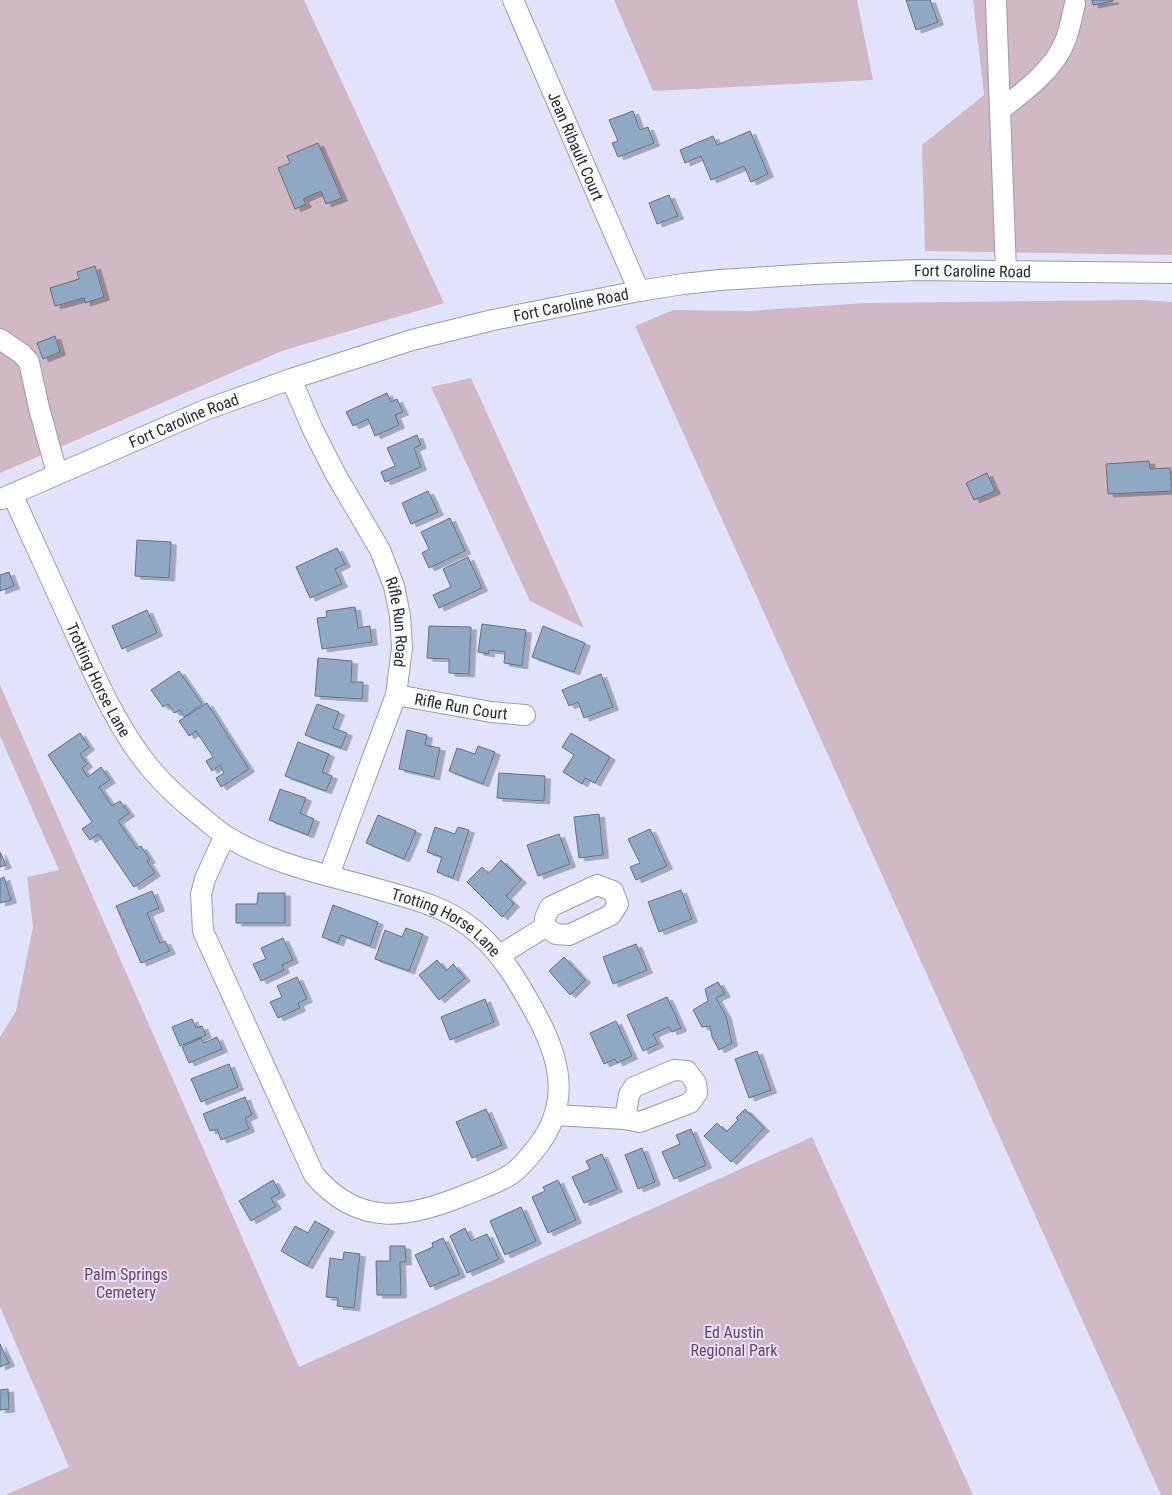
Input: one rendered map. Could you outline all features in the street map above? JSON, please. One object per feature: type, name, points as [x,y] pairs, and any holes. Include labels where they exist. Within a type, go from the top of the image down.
[{"type":"street","name":"Jean Ribault Court","points":[[513,0],[639,290]]},
{"type":"street","points":[[996,2],[1006,271]]},
{"type":"street","points":[[1000,110],[1024,91],[1053,63],[1066,39],[1075,4]]},
{"type":"street","name":"Fort Caroline Road","points":[[6,497],[57,473],[205,410],[291,379],[412,340],[493,320],[639,290],[692,283],[815,274],[919,270],[1172,273]]},
{"type":"street","points":[[0,339],[22,354],[29,362],[57,473]]},
{"type":"street","name":"Rifle Run Road","points":[[291,379],[332,468],[380,550],[394,586],[400,616],[402,648],[396,695],[329,875]]},
{"type":"street","name":"Trotting Horse Lane","points":[[6,497],[99,686],[149,767],[169,789],[225,835],[262,854],[434,905],[468,925],[500,955],[540,1021],[552,1048],[559,1081],[560,1097],[550,1129],[528,1159],[512,1174],[436,1207],[412,1213],[382,1214],[359,1209],[333,1193],[314,1175],[203,931],[200,910],[201,894],[205,880],[225,835]]},
{"type":"street","name":"Rifle Run Court","points":[[396,695],[491,712],[525,715]]},
{"type":"street","points":[[500,955],[545,927]]},
{"type":"street","points":[[555,1115],[625,1119]]},
{"type":"green space","points":[[0,0],[304,0],[444,303],[282,351],[0,473]]},
{"type":"green space","points":[[614,0],[857,0],[873,80],[653,91]]},
{"type":"green space","points":[[973,0],[1172,0],[1172,255],[925,251],[922,145],[984,95]]},
{"type":"green space","points":[[1141,300],[1172,302],[1172,1495],[1161,1495],[635,326],[673,310],[749,311],[866,303]]},
{"type":"green space","points":[[471,378],[584,628],[530,601],[431,387]]},
{"type":"green space","name":"Ed Austin Regional Park","points":[[0,685],[299,1367],[812,1137],[973,1495],[5,1495],[69,1467],[0,1307],[0,1037],[16,1011],[33,927],[27,877],[59,870],[0,736]]},
{"type":"building","points":[[906,0],[930,0],[938,22],[916,30]]},
{"type":"building","points":[[1092,0],[1113,0],[1113,1],[1093,5]]},
{"type":"building","points":[[633,111],[640,130],[648,127],[654,143],[618,157],[612,143],[618,141],[609,120]]},
{"type":"building","points":[[750,131],[768,174],[751,182],[744,166],[711,180],[701,156],[685,163],[680,150],[713,136],[717,145]]},
{"type":"building","points":[[318,143],[342,198],[326,204],[321,191],[303,199],[306,204],[295,209],[278,168],[290,163],[287,156]]},
{"type":"building","points":[[669,195],[678,216],[657,224],[649,203]]},
{"type":"building","points":[[95,266],[104,297],[85,303],[84,298],[55,306],[50,288],[79,279],[77,272]]},
{"type":"building","points":[[55,336],[60,352],[43,359],[37,343]]},
{"type":"building","points":[[387,393],[391,402],[397,399],[403,412],[395,415],[399,425],[375,436],[368,419],[353,426],[346,412]]},
{"type":"building","points":[[417,435],[421,445],[414,448],[421,467],[385,482],[381,472],[395,466],[387,448]]},
{"type":"building","points":[[1149,461],[1150,469],[1170,468],[1172,491],[1108,494],[1106,464]]},
{"type":"building","points":[[987,473],[995,491],[974,500],[966,483]]},
{"type":"building","points":[[428,491],[438,512],[411,524],[402,503]]},
{"type":"building","points":[[450,518],[465,551],[429,568],[422,553],[429,549],[421,532]]},
{"type":"building","points":[[137,540],[171,542],[169,578],[135,576]]},
{"type":"building","points":[[337,548],[345,564],[335,569],[342,584],[310,598],[296,567]]},
{"type":"building","points":[[468,557],[482,588],[439,608],[433,595],[451,587],[443,569]]},
{"type":"building","points":[[9,572],[14,586],[0,591],[0,575]]},
{"type":"building","points":[[355,607],[358,628],[370,626],[372,642],[322,649],[317,618],[327,617],[326,611]]},
{"type":"building","points":[[147,610],[157,633],[122,649],[112,626]]},
{"type":"building","points":[[482,624],[526,630],[522,666],[504,663],[505,652],[489,650],[489,654],[478,652]]},
{"type":"building","points":[[429,626],[471,627],[469,674],[449,673],[449,659],[427,658]]},
{"type":"building","points":[[543,626],[585,643],[574,672],[532,657]]},
{"type":"building","points":[[318,658],[352,661],[351,682],[363,682],[362,699],[315,696]]},
{"type":"building","points":[[179,671],[202,704],[184,717],[180,710],[174,713],[168,704],[163,707],[151,690]]},
{"type":"building","points":[[601,674],[613,707],[584,718],[578,702],[569,706],[562,690]]},
{"type":"building","points":[[207,703],[249,769],[221,787],[216,778],[224,773],[220,765],[212,771],[206,761],[213,757],[196,731],[189,736],[179,721]]},
{"type":"building","points":[[317,704],[339,712],[333,728],[347,733],[341,748],[305,735]]},
{"type":"building","points":[[407,730],[427,735],[425,745],[440,748],[434,777],[399,769]]},
{"type":"building","points":[[80,733],[89,747],[80,754],[87,764],[82,768],[88,777],[101,767],[110,780],[99,787],[112,806],[120,801],[129,813],[118,821],[137,849],[141,846],[150,860],[147,861],[155,873],[134,887],[98,834],[90,840],[82,829],[92,822],[48,755]]},
{"type":"building","points":[[571,733],[610,757],[595,783],[585,778],[582,784],[563,772],[574,755],[562,747]]},
{"type":"building","points":[[298,742],[329,754],[322,772],[332,776],[326,791],[285,776]]},
{"type":"building","points":[[478,746],[495,752],[483,784],[449,771],[457,748],[475,754]]},
{"type":"building","points":[[499,773],[545,776],[544,801],[497,798]]},
{"type":"building","points":[[280,789],[306,798],[300,813],[314,819],[308,835],[269,820]]},
{"type":"building","points":[[599,814],[603,855],[579,858],[574,817]]},
{"type":"building","points":[[378,815],[416,831],[404,859],[366,843]]},
{"type":"building","points":[[435,827],[455,834],[458,827],[469,830],[453,878],[437,872],[442,857],[427,852]]},
{"type":"building","points":[[650,829],[667,866],[636,880],[630,867],[640,863],[628,839]]},
{"type":"building","points":[[559,834],[570,864],[538,876],[527,845]]},
{"type":"building","points":[[0,852],[6,865],[0,867]]},
{"type":"building","points":[[501,860],[521,880],[506,896],[514,904],[502,917],[467,882],[482,867],[488,874]]},
{"type":"building","points":[[4,877],[11,900],[0,903],[0,879]]},
{"type":"building","points":[[681,890],[692,919],[659,932],[648,902]]},
{"type":"building","points":[[152,891],[159,908],[147,913],[160,943],[165,941],[170,951],[141,963],[116,906]]},
{"type":"building","points":[[258,893],[285,893],[285,923],[236,923],[236,904],[257,904]]},
{"type":"building","points":[[333,905],[378,922],[370,946],[341,935],[338,943],[322,937]]},
{"type":"building","points":[[406,928],[423,934],[409,971],[375,959],[385,930],[402,937]]},
{"type":"building","points":[[283,938],[293,960],[282,965],[284,970],[261,981],[253,964],[266,959],[261,948]]},
{"type":"building","points":[[636,944],[647,970],[613,984],[603,957]]},
{"type":"building","points":[[564,957],[585,980],[570,995],[549,971]]},
{"type":"building","points":[[437,960],[446,971],[453,964],[465,978],[439,1000],[419,975]]},
{"type":"building","points":[[297,977],[307,999],[298,1003],[300,1008],[278,1018],[270,1002],[282,997],[277,986]]},
{"type":"building","points":[[718,982],[725,994],[716,998],[726,1016],[732,1043],[719,1050],[712,1037],[710,1026],[702,1027],[693,1010],[708,1001],[705,989]]},
{"type":"building","points":[[667,997],[681,1028],[672,1032],[669,1027],[653,1034],[658,1044],[643,1051],[627,1015]]},
{"type":"building","points":[[485,999],[494,1022],[450,1040],[441,1017]]},
{"type":"building","points":[[192,1019],[196,1028],[202,1026],[206,1035],[180,1046],[172,1027]]},
{"type":"building","points":[[616,1021],[632,1056],[617,1063],[615,1059],[604,1064],[590,1033]]},
{"type":"building","points":[[217,1037],[222,1049],[189,1063],[182,1047],[201,1038],[204,1043]]},
{"type":"building","points":[[757,1051],[771,1090],[749,1098],[735,1059]]},
{"type":"building","points":[[229,1064],[238,1087],[201,1102],[191,1079]]},
{"type":"building","points":[[245,1097],[252,1115],[245,1118],[249,1129],[221,1140],[217,1129],[210,1131],[203,1114]]},
{"type":"building","points":[[486,1109],[502,1145],[472,1158],[456,1122]]},
{"type":"building","points":[[745,1109],[764,1128],[731,1162],[704,1136],[717,1123],[726,1132],[738,1120],[736,1118]]},
{"type":"building","points":[[691,1129],[706,1165],[674,1179],[662,1152],[680,1144],[676,1135]]},
{"type":"building","points":[[642,1148],[655,1182],[638,1189],[625,1155]]},
{"type":"building","points":[[602,1154],[617,1189],[584,1203],[572,1177],[590,1169],[586,1161]]},
{"type":"building","points":[[273,1180],[280,1193],[271,1198],[276,1206],[251,1221],[239,1201]]},
{"type":"building","points":[[558,1180],[576,1220],[548,1233],[532,1197],[545,1191],[543,1187]]},
{"type":"building","points":[[521,1207],[536,1241],[505,1255],[490,1221]]},
{"type":"building","points":[[315,1221],[329,1229],[307,1266],[281,1251],[295,1226],[308,1233]]},
{"type":"building","points":[[465,1228],[471,1241],[487,1234],[499,1259],[467,1273],[450,1236]]},
{"type":"building","points":[[443,1238],[460,1274],[430,1287],[415,1255],[433,1247],[432,1243]]},
{"type":"building","points":[[390,1246],[405,1246],[406,1262],[400,1262],[401,1295],[377,1295],[376,1261],[390,1261]]},
{"type":"building","points":[[344,1252],[360,1254],[354,1308],[337,1306],[338,1298],[326,1297],[330,1258],[343,1260]]},
{"type":"building","points":[[0,1344],[9,1363],[0,1367]]},
{"type":"building","points":[[8,1389],[9,1409],[0,1410],[0,1390]]},
{"type":"park label","name":"Palm Springs Cemetery","points":[[126,1283]]}]
